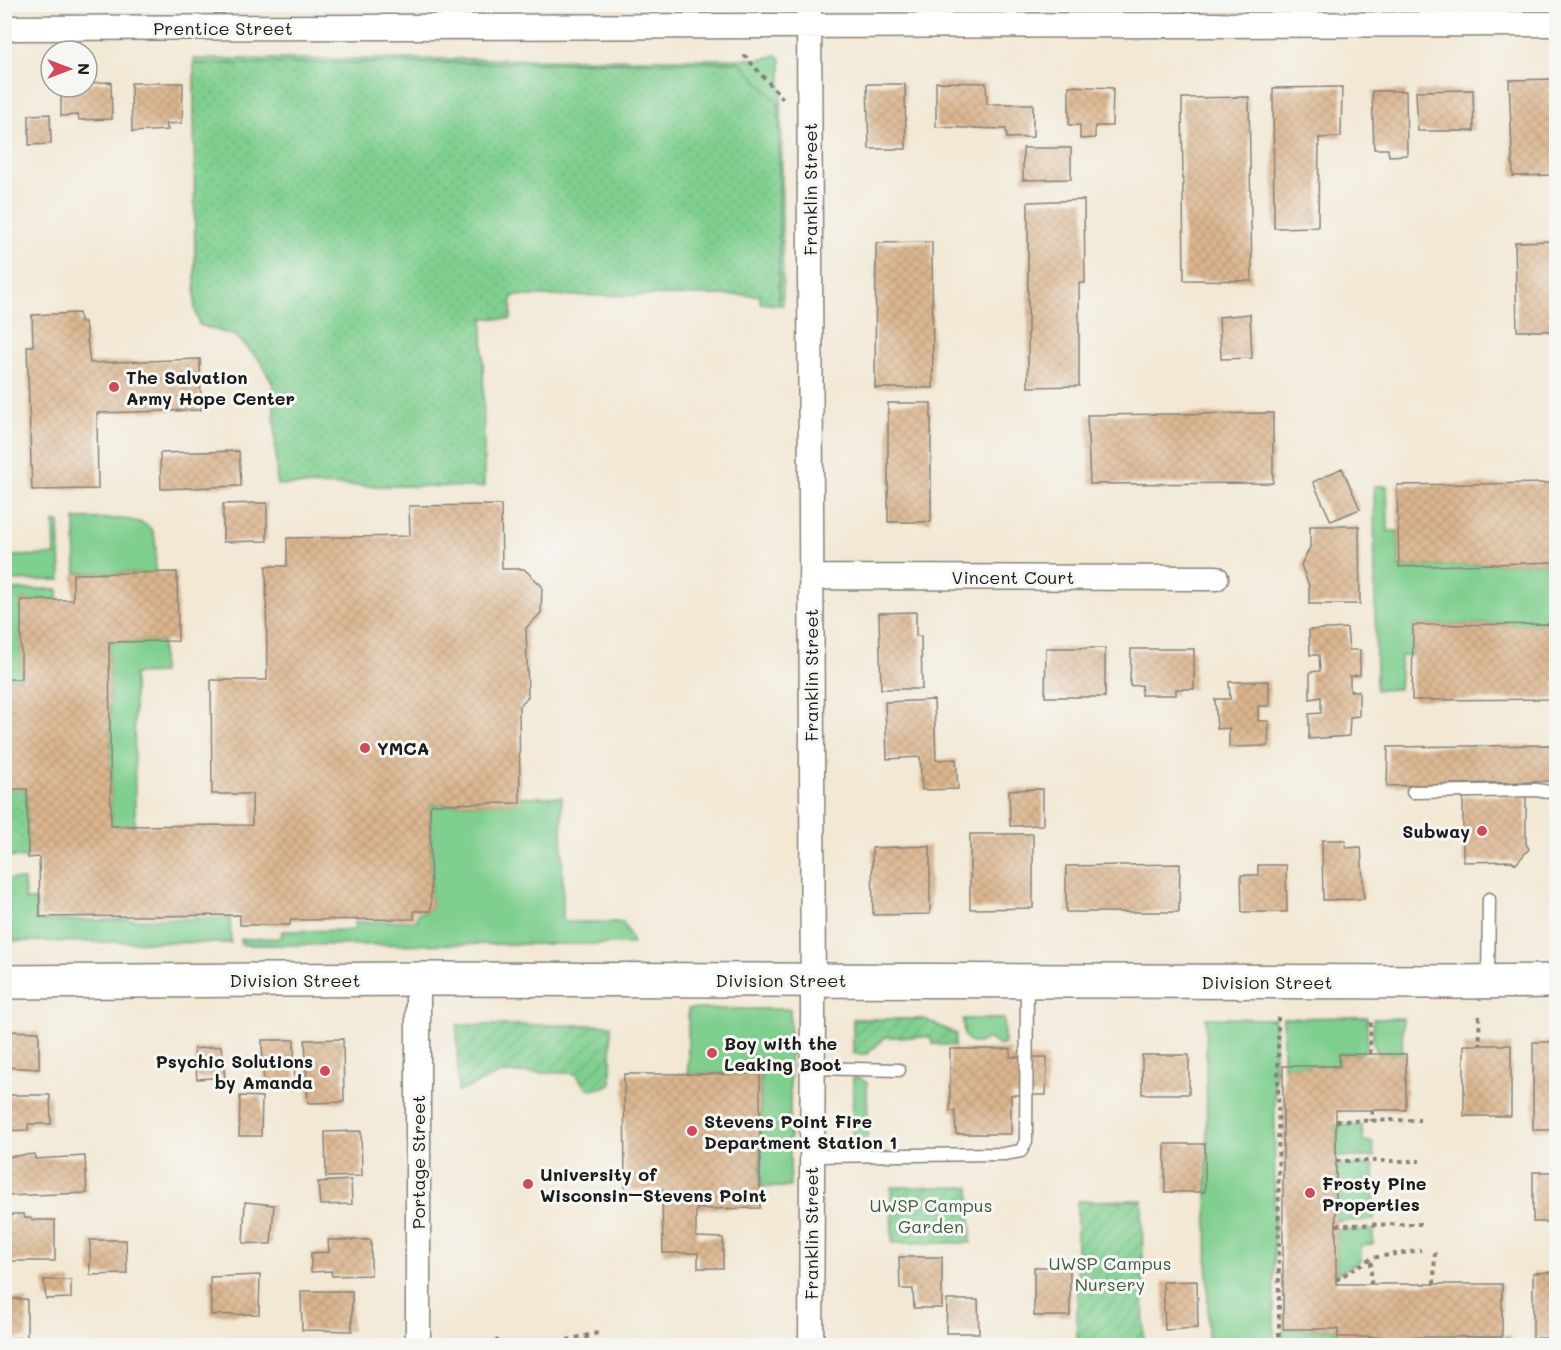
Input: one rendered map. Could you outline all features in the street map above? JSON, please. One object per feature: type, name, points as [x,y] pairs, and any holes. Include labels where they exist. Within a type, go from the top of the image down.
[{"type":"main road","name":"Division Street","points":[[4,982],[418,979],[1557,981]]},
{"type":"street","name":"Prentice Street","points":[[4,28],[809,15],[1557,24]]},
{"type":"street","name":"Franklin Street","points":[[809,15],[811,1346]]},
{"type":"street","name":"Vincent Court","points":[[811,577],[1216,578]]},
{"type":"street","name":"Portage Street","points":[[418,979],[418,1346]]},
{"type":"lane","points":[[1413,792],[1536,790],[1550,792],[1557,796]]},
{"type":"lane","points":[[1488,982],[1489,898]]},
{"type":"lane","points":[[812,1156],[1004,1154],[1020,1151],[1026,1141],[1027,981]]},
{"type":"lane","points":[[812,1068],[899,1070]]},
{"type":"path","points":[[744,56],[781,97]]},
{"type":"path","points":[[1479,1016],[1480,1045]]},
{"type":"path","points":[[1278,1017],[1279,1346]]},
{"type":"path","points":[[1370,1054],[1371,1018]]},
{"type":"path","points":[[1372,1110],[1372,1121]]},
{"type":"path","points":[[1336,1121],[1420,1120]]},
{"type":"path","points":[[1336,1161],[1420,1161]]},
{"type":"path","points":[[1336,1225],[1421,1224]]},
{"type":"path","points":[[1336,1280],[1371,1258],[1421,1250]]},
{"type":"path","points":[[1434,1284],[1435,1250]]},
{"type":"path","points":[[1371,1258],[1371,1284]]},
{"type":"path","points":[[567,1341],[602,1332]]},
{"type":"path","points":[[587,1335],[587,1346]]},
{"type":"path","points":[[487,1346],[502,1338]]},
{"type":"path","points":[[1371,1338],[1371,1346]]},
{"type":"path","points":[[1434,1338],[1434,1346]]},
{"type":"path","points":[[1469,1338],[1469,1346]]},
{"type":"green space","points":[[777,55],[781,59],[783,305],[779,305],[779,103],[626,62],[194,64],[194,59],[763,59]]},
{"type":"green space","points":[[740,62],[779,103],[779,305],[760,303],[760,295],[512,296],[511,319],[483,318],[484,487],[277,485],[273,385],[261,362],[235,336],[199,325],[195,309],[194,64]]},
{"type":"green space","points":[[1374,486],[1387,486],[1388,531],[1398,531],[1399,567],[1556,562],[1556,624],[1413,625],[1413,655],[1401,656],[1399,689],[1376,690]]},
{"type":"green space","points":[[75,519],[128,520],[147,526],[152,531],[155,540],[155,573],[76,573]]},
{"type":"green space","points":[[54,522],[59,522],[61,580],[5,581],[5,556],[55,555]]},
{"type":"green space","points":[[58,589],[58,600],[21,600],[21,679],[5,679],[4,590]]},
{"type":"green space","points":[[162,641],[162,673],[134,674],[135,826],[111,826],[109,642]]},
{"type":"green space","points":[[4,789],[27,789],[28,858],[5,857]]},
{"type":"green space","points":[[520,797],[562,797],[563,922],[623,922],[633,944],[241,945],[241,939],[281,938],[282,931],[355,930],[355,922],[417,921],[417,914],[431,910],[430,807],[433,804],[519,803]]},
{"type":"green space","points":[[5,879],[24,880],[25,900],[36,900],[36,921],[230,918],[231,943],[5,941]]},
{"type":"green space","points":[[688,1009],[790,1009],[790,1187],[761,1187],[760,1074],[688,1074]]},
{"type":"green space","points":[[1367,1017],[1367,1044],[1362,1054],[1339,1054],[1339,1066],[1283,1066],[1283,1018]]},
{"type":"green space","points":[[1206,1018],[1275,1019],[1274,1345],[1208,1345]]},
{"type":"green space","points":[[1403,1018],[1402,1054],[1379,1054],[1373,1043],[1373,1019]]},
{"type":"green space","points":[[853,1019],[925,1019],[956,1034],[955,1046],[933,1044],[930,1037],[886,1037],[867,1054],[853,1054]]},
{"type":"green space","points":[[963,1019],[1004,1019],[1004,1045],[998,1045],[986,1039],[980,1043],[971,1043],[964,1035]]},
{"type":"green space","points":[[457,1025],[611,1025],[611,1084],[595,1089],[587,1088],[577,1075],[571,1073],[501,1073],[458,1092]]},
{"type":"green space","points":[[853,1078],[860,1078],[867,1083],[868,1132],[863,1141],[852,1141]]},
{"type":"green space","points":[[1336,1125],[1362,1125],[1363,1141],[1373,1142],[1374,1157],[1336,1157]]},
{"type":"green space","points":[[1336,1165],[1374,1165],[1374,1220],[1336,1221]]},
{"type":"green space","name":"UWSP Campus Garden","points":[[891,1187],[970,1187],[971,1243],[892,1243]]},
{"type":"green space","name":"UWSP Campus Nursery","points":[[1142,1200],[1144,1345],[1077,1345],[1077,1201]]},
{"type":"green space","points":[[1336,1230],[1373,1230],[1373,1244],[1361,1245],[1361,1260],[1336,1275]]},
{"type":"green space","points":[[1283,1329],[1338,1329],[1338,1337],[1366,1337],[1367,1345],[1283,1345]]},
{"type":"green space","points":[[1376,1337],[1430,1337],[1430,1345],[1376,1345]]},
{"type":"green space","points":[[1474,1337],[1510,1337],[1509,1345],[1473,1345]]},
{"type":"building","points":[[1556,79],[1556,175],[1513,176],[1509,80]]},
{"type":"building","points":[[99,82],[111,82],[112,119],[79,120],[78,115],[61,116],[61,99],[99,99]]},
{"type":"building","points":[[936,82],[986,83],[987,104],[1033,104],[1033,137],[1007,138],[1006,129],[936,127]]},
{"type":"building","points":[[131,83],[183,83],[182,123],[166,124],[168,130],[132,132]]},
{"type":"building","points":[[4,84],[10,84],[10,146],[4,146]]},
{"type":"building","points":[[867,84],[905,84],[906,149],[869,149]]},
{"type":"building","points":[[1069,86],[1113,88],[1112,126],[1095,126],[1095,138],[1080,139],[1080,125],[1069,125]]},
{"type":"building","points":[[1342,87],[1341,137],[1319,138],[1318,227],[1274,228],[1273,88]]},
{"type":"building","points":[[1473,90],[1474,131],[1418,131],[1416,91]]},
{"type":"building","points":[[1372,91],[1406,91],[1407,155],[1389,156],[1388,149],[1374,149]]},
{"type":"building","points":[[1249,97],[1252,281],[1184,280],[1182,98]]},
{"type":"building","points":[[50,114],[51,144],[29,145],[29,115]]},
{"type":"building","points":[[1023,148],[1071,148],[1071,179],[1023,180]]},
{"type":"building","points":[[1084,200],[1085,283],[1079,283],[1079,386],[1028,387],[1028,202]]},
{"type":"building","points":[[1556,241],[1555,331],[1517,331],[1515,242]]},
{"type":"building","points":[[932,242],[933,388],[875,388],[876,243]]},
{"type":"building","name":"The Salvation Army Hope Center","points":[[79,313],[80,322],[85,322],[90,363],[200,359],[201,410],[97,413],[98,489],[32,490],[27,346],[33,346],[32,315]]},
{"type":"building","points":[[1250,314],[1252,358],[1221,359],[1219,317]]},
{"type":"building","points":[[888,403],[931,403],[931,522],[888,522]]},
{"type":"building","points":[[1273,413],[1273,483],[1090,484],[1087,415]]},
{"type":"building","points":[[239,451],[241,486],[161,489],[160,453]]},
{"type":"building","points":[[1342,468],[1360,509],[1331,521],[1313,482]]},
{"type":"building","points":[[1556,483],[1556,562],[1399,567],[1397,485]]},
{"type":"building","points":[[267,503],[267,541],[223,542],[223,504]]},
{"type":"building","name":"YMCA","points":[[501,505],[502,569],[524,569],[542,586],[541,613],[526,628],[528,697],[519,706],[520,803],[433,804],[430,807],[431,911],[414,911],[414,919],[290,920],[290,925],[240,925],[240,915],[40,917],[39,857],[28,858],[27,789],[4,789],[4,679],[21,679],[21,600],[73,600],[73,574],[177,572],[178,641],[109,642],[111,826],[252,825],[252,794],[212,794],[211,680],[267,680],[266,566],[287,566],[287,538],[410,536],[409,506]]},
{"type":"building","points":[[1310,526],[1359,526],[1360,604],[1309,604],[1309,586],[1301,565],[1310,547]]},
{"type":"building","points":[[916,612],[916,636],[921,636],[922,689],[881,689],[879,613]]},
{"type":"building","points":[[1556,624],[1556,699],[1412,700],[1413,625]]},
{"type":"building","points":[[1347,628],[1349,650],[1360,650],[1360,675],[1350,676],[1350,691],[1359,691],[1359,716],[1350,717],[1349,736],[1309,739],[1309,714],[1321,713],[1321,697],[1310,699],[1310,672],[1320,671],[1319,655],[1310,655],[1309,630]]},
{"type":"building","points":[[1046,648],[1105,648],[1105,697],[1045,697]]},
{"type":"building","points":[[1131,649],[1194,649],[1194,689],[1176,689],[1176,695],[1141,695],[1142,685],[1130,686]]},
{"type":"building","points":[[1269,681],[1269,706],[1258,706],[1258,721],[1269,721],[1268,746],[1229,747],[1229,728],[1217,729],[1215,699],[1230,699],[1229,682]]},
{"type":"building","points":[[934,700],[936,760],[956,759],[958,789],[922,790],[920,757],[887,759],[885,702]]},
{"type":"building","points":[[1556,745],[1556,781],[1387,786],[1388,747]]},
{"type":"building","points":[[1043,789],[1043,825],[1010,826],[1009,790]]},
{"type":"building","points":[[1463,796],[1526,796],[1526,844],[1529,849],[1516,864],[1511,861],[1463,862]]},
{"type":"building","points":[[970,834],[1033,834],[1033,908],[970,909]]},
{"type":"building","points":[[1322,840],[1345,840],[1346,848],[1361,847],[1364,899],[1323,900]]},
{"type":"building","points":[[930,846],[930,914],[873,915],[872,848]]},
{"type":"building","points":[[1180,864],[1179,912],[1066,912],[1066,866]]},
{"type":"building","points":[[1258,865],[1286,865],[1287,912],[1242,912],[1241,875],[1258,875]]},
{"type":"building","points":[[4,1031],[39,1032],[39,1069],[4,1067]]},
{"type":"building","name":"Psychic Solutions by Amanda","points":[[343,1039],[344,1102],[308,1103],[305,1040]]},
{"type":"building","points":[[262,1040],[294,1040],[295,1090],[264,1091]]},
{"type":"building","points":[[1533,1042],[1556,1042],[1556,1130],[1533,1130]]},
{"type":"building","points":[[1464,1045],[1511,1045],[1511,1116],[1464,1116]]},
{"type":"building","points":[[221,1046],[225,1077],[197,1079],[194,1049]]},
{"type":"building","points":[[950,1049],[1011,1049],[1010,1057],[1047,1057],[1046,1095],[1011,1095],[1011,1134],[956,1134],[955,1111],[950,1111]]},
{"type":"building","name":"Frosty Pine Properties","points":[[1339,1054],[1406,1054],[1406,1110],[1336,1110],[1336,1284],[1502,1284],[1502,1337],[1338,1337],[1338,1329],[1283,1329],[1283,1066],[1339,1066]]},
{"type":"building","points":[[1142,1055],[1189,1055],[1189,1094],[1142,1094]]},
{"type":"building","name":"Stevens Point Fire Department Station 1","points":[[624,1074],[760,1074],[760,1208],[696,1209],[696,1237],[723,1238],[723,1268],[698,1268],[698,1253],[663,1253],[662,1189],[625,1190]]},
{"type":"building","points":[[4,1095],[50,1095],[51,1124],[28,1124],[28,1130],[4,1131]]},
{"type":"building","points":[[240,1096],[262,1097],[261,1136],[239,1136]]},
{"type":"building","points":[[361,1131],[362,1176],[326,1177],[325,1132]]},
{"type":"building","points":[[1165,1144],[1205,1144],[1205,1192],[1165,1192]]},
{"type":"building","points":[[35,1154],[35,1159],[85,1156],[87,1193],[4,1196],[4,1157]]},
{"type":"building","points":[[1533,1172],[1556,1172],[1556,1222],[1533,1222]]},
{"type":"building","points":[[351,1180],[352,1204],[320,1205],[318,1182]]},
{"type":"building","points":[[245,1202],[274,1205],[271,1244],[243,1243]]},
{"type":"building","points":[[12,1214],[23,1214],[25,1218],[33,1220],[55,1220],[55,1261],[5,1261],[5,1219],[11,1219]]},
{"type":"building","points":[[90,1240],[126,1240],[127,1274],[90,1275]]},
{"type":"building","points":[[328,1240],[371,1240],[371,1275],[332,1276],[331,1271],[311,1272],[311,1253],[329,1252]]},
{"type":"building","points":[[899,1257],[942,1257],[942,1308],[914,1308],[913,1289],[900,1289]]},
{"type":"building","points":[[1034,1267],[1070,1267],[1070,1316],[1034,1316]]},
{"type":"building","points":[[1556,1272],[1556,1338],[1533,1338],[1533,1273]]},
{"type":"building","points":[[260,1275],[259,1314],[211,1315],[210,1277]]},
{"type":"building","points":[[44,1280],[71,1280],[71,1298],[46,1299]]},
{"type":"building","points":[[1197,1281],[1198,1328],[1165,1330],[1163,1282]]},
{"type":"building","points":[[301,1291],[352,1291],[352,1331],[302,1330]]},
{"type":"building","points":[[4,1299],[27,1299],[27,1338],[4,1338]]},
{"type":"building","points":[[947,1300],[978,1300],[979,1333],[946,1333]]},
{"type":"place","name":"The Salvation Army Hope Center","points":[[114,387]]},
{"type":"place","name":"YMCA","points":[[365,748]]},
{"type":"place","name":"Subway","points":[[1482,831]]},
{"type":"place","name":"Boy with the Leaking Boot","points":[[712,1053]]},
{"type":"place","name":"Psychic Solutions by Amanda","points":[[325,1071]]},
{"type":"place","name":"Stevens Point Fire Department Station 1","points":[[692,1131]]},
{"type":"place","name":"University of Wisconsin–Stevens Point","points":[[528,1184]]},
{"type":"place","name":"Frosty Pine Properties","points":[[1310,1193]]}]
